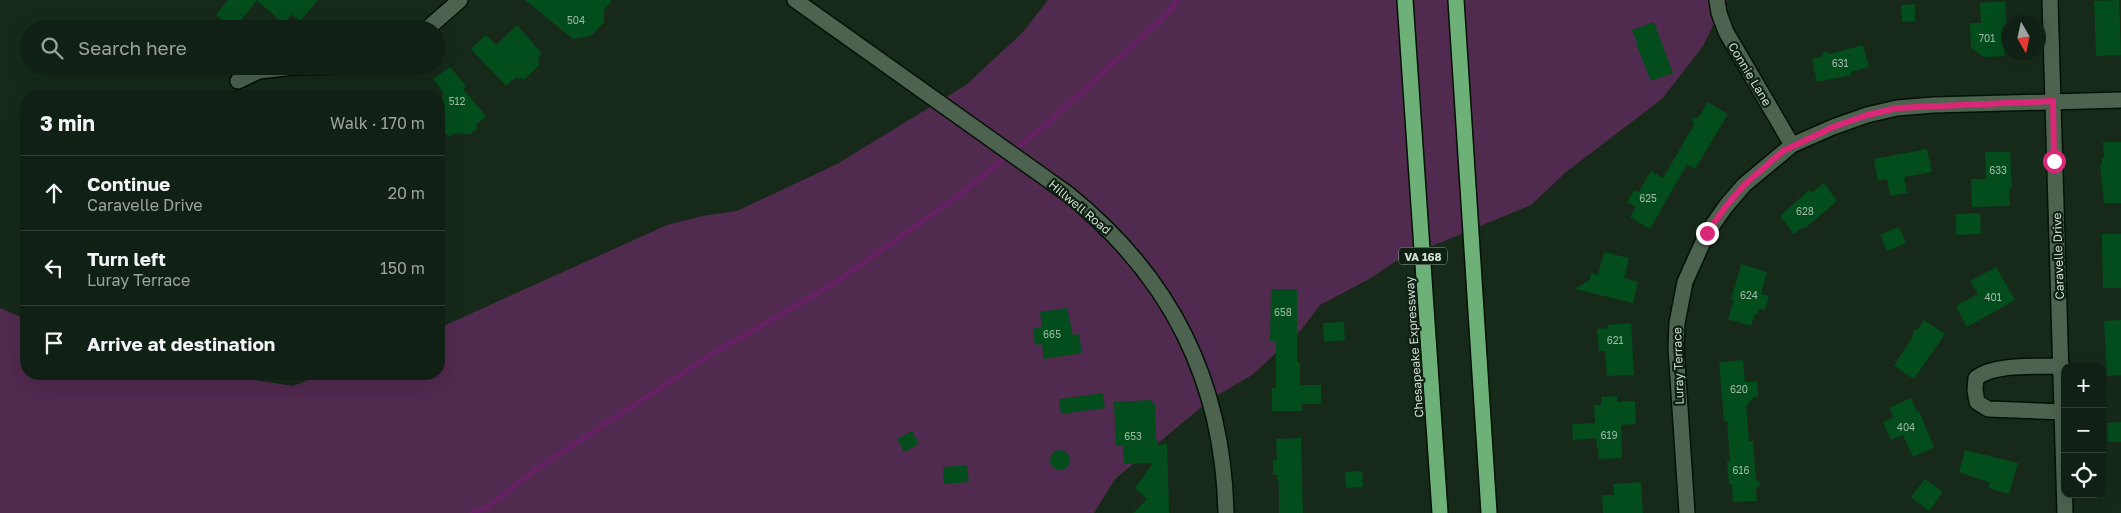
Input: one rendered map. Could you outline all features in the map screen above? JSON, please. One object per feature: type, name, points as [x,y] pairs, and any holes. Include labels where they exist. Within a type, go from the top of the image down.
[{"type":"highway","name":"Chesapeake Expressway","points":[[1405,0],[1440,513]]},
{"type":"highway","points":[[1456,0],[1489,513]]},
{"type":"street","points":[[437,20],[460,0]]},
{"type":"street","name":"Hillwell Road","points":[[795,0],[1068,194],[1105,226],[1130,253],[1160,291],[1180,325],[1193,352],[1210,398],[1221,444],[1226,513]]},
{"type":"street","name":"Connie Lane","points":[[1717,0],[1719,13],[1726,32],[1792,145]]},
{"type":"street","name":"Caravelle Drive","points":[[2050,0],[2062,363]]},
{"type":"street","points":[[238,81],[252,75]]},
{"type":"street","name":"Luray Terrace","points":[[1687,513],[1676,348],[1677,323],[1685,282],[1698,248],[1726,206],[1744,185],[1792,145],[1842,124],[1897,108],[2121,100]]},
{"type":"street","points":[[2061,366],[1997,369],[1984,372],[1976,378],[1975,390],[1978,402],[1988,409],[2061,412]]},
{"type":"street","name":"Caravelle Drive","points":[[2063,453],[2064,513]]},
{"type":"shaded area","points":[[1048,0],[1728,0],[1720,11],[1703,46],[1662,99],[1566,172],[1531,205],[1396,261],[1371,278],[1320,305],[1301,330],[1252,375],[1211,399],[1115,479],[1094,513],[0,513],[0,308],[20,316],[20,380],[254,380],[293,386],[308,380],[445,380],[445,325],[667,225],[702,216],[737,211],[837,164],[966,85],[1023,32]]},
{"type":"building","points":[[228,0],[257,0],[241,20],[222,20],[216,15]]},
{"type":"building","points":[[257,0],[318,0],[301,20],[292,14],[287,20],[279,20]]},
{"type":"building","points":[[525,0],[612,0],[604,10],[604,22],[591,36],[573,39]]},
{"type":"building","points":[[2119,0],[2121,55],[2096,56],[2094,1]]},
{"type":"building","points":[[2005,1],[2006,15],[2001,15],[2001,56],[1984,57],[1971,48],[1970,23],[1981,23],[1980,3]]},
{"type":"building","points":[[1915,4],[1915,21],[1902,22],[1901,5]]},
{"type":"building","points":[[1654,22],[1673,73],[1651,81],[1632,30]]},
{"type":"building","points":[[517,25],[541,52],[538,62],[540,64],[525,79],[515,78],[506,86],[471,49],[486,35],[496,45]]},
{"type":"building","points":[[1863,45],[1869,67],[1851,72],[1851,75],[1817,82],[1812,59],[1821,57],[1824,51],[1830,54]]},
{"type":"building","points":[[450,67],[466,86],[463,89],[486,116],[476,125],[477,129],[470,134],[455,133],[449,137],[445,133],[445,90],[441,90],[433,79],[439,75],[445,75],[445,71]]},
{"type":"building","points":[[1708,102],[1728,114],[1695,169],[1687,164],[1650,229],[1630,217],[1636,207],[1627,202],[1634,190],[1639,192],[1651,171],[1663,178],[1694,125],[1692,118],[1699,117]]},
{"type":"building","points":[[2103,142],[2121,142],[2121,203],[2104,203],[2100,165],[2102,165],[2102,158],[2104,158]]},
{"type":"building","points":[[1927,149],[1932,172],[1904,177],[1907,193],[1890,196],[1887,179],[1878,181],[1874,159]]},
{"type":"building","points":[[1985,152],[2010,152],[2012,189],[2009,188],[2010,206],[1972,207],[1971,179],[1986,179]]},
{"type":"building","points":[[1824,183],[1837,201],[1805,228],[1794,234],[1780,216],[1809,190],[1811,193]]},
{"type":"building","points":[[1980,213],[1981,234],[1956,235],[1956,214]]},
{"type":"building","points":[[1899,227],[1906,243],[1887,251],[1880,235]]},
{"type":"building","points":[[2102,234],[2121,234],[2121,288],[2103,288]]},
{"type":"building","points":[[1604,252],[1629,258],[1624,278],[1638,282],[1633,303],[1575,289],[1590,280],[1591,273],[1598,275]]},
{"type":"building","points":[[1741,264],[1767,272],[1761,294],[1769,296],[1765,310],[1759,309],[1751,326],[1728,319],[1734,300],[1731,299]]},
{"type":"building","points":[[1996,267],[2015,300],[1967,327],[1956,306],[1978,294],[1970,281]]},
{"type":"building","points":[[1271,289],[1297,289],[1297,362],[1300,362],[1300,385],[1321,385],[1321,404],[1302,404],[1302,411],[1272,411],[1272,388],[1276,388],[1276,341],[1270,341]]},
{"type":"building","points":[[1067,308],[1073,335],[1079,334],[1082,353],[1044,359],[1042,344],[1035,345],[1033,328],[1042,327],[1040,312]]},
{"type":"building","points":[[1924,320],[1945,334],[1914,379],[1894,366],[1913,336],[1913,331],[1918,329]]},
{"type":"building","points":[[2121,320],[2121,375],[2107,376],[2104,321]]},
{"type":"building","points":[[1344,322],[1345,340],[1324,342],[1323,323]]},
{"type":"building","points":[[1631,323],[1634,375],[1607,376],[1605,351],[1599,351],[1597,329],[1608,328],[1607,325]]},
{"type":"building","points":[[1743,360],[1745,382],[1757,381],[1758,397],[1754,397],[1746,406],[1749,441],[1753,441],[1756,479],[1761,484],[1756,488],[1757,501],[1733,502],[1732,484],[1729,484],[1727,461],[1730,461],[1727,421],[1724,421],[1719,362]]},
{"type":"building","points":[[1103,393],[1105,408],[1061,414],[1059,399]]},
{"type":"building","points":[[1617,396],[1617,402],[1635,401],[1636,424],[1621,425],[1622,458],[1599,459],[1596,438],[1573,440],[1572,424],[1595,423],[1594,405],[1601,405],[1601,397]]},
{"type":"building","points":[[1911,398],[1917,412],[1919,411],[1934,447],[1913,457],[1903,435],[1891,440],[1883,422],[1894,417],[1889,408]]},
{"type":"building","points":[[1151,400],[1151,403],[1155,403],[1156,440],[1158,439],[1158,445],[1167,444],[1169,513],[1133,513],[1147,499],[1135,488],[1153,463],[1124,464],[1123,446],[1116,446],[1114,402]]},
{"type":"building","points":[[2121,422],[2121,442],[2108,442],[2107,423]]},
{"type":"building","points":[[912,431],[919,444],[904,452],[897,439]]},
{"type":"building","points":[[1301,438],[1303,513],[1279,513],[1279,486],[1277,475],[1273,475],[1273,460],[1277,460],[1276,439]]},
{"type":"building","points":[[1060,450],[1067,453],[1070,460],[1067,467],[1060,470],[1053,467],[1050,460],[1053,453]]},
{"type":"building","points":[[1965,450],[2018,463],[2009,494],[1988,488],[1990,483],[1959,472]]},
{"type":"building","points":[[967,465],[969,482],[944,484],[943,467]]},
{"type":"building","points":[[1362,471],[1363,487],[1346,488],[1345,472]]},
{"type":"building","points":[[1925,479],[1943,492],[1929,511],[1911,497]]},
{"type":"building","points":[[1641,482],[1643,513],[1603,513],[1602,495],[1614,495],[1613,484]]},
{"type":"waterway","points":[[472,513],[487,507],[542,465],[712,354],[833,284],[958,196],[1049,122],[1167,14],[1178,0]]},
{"type":"route","points":[[1707,233],[1744,185],[1792,145],[1867,115],[1897,108],[2053,101],[2054,161]]}]
